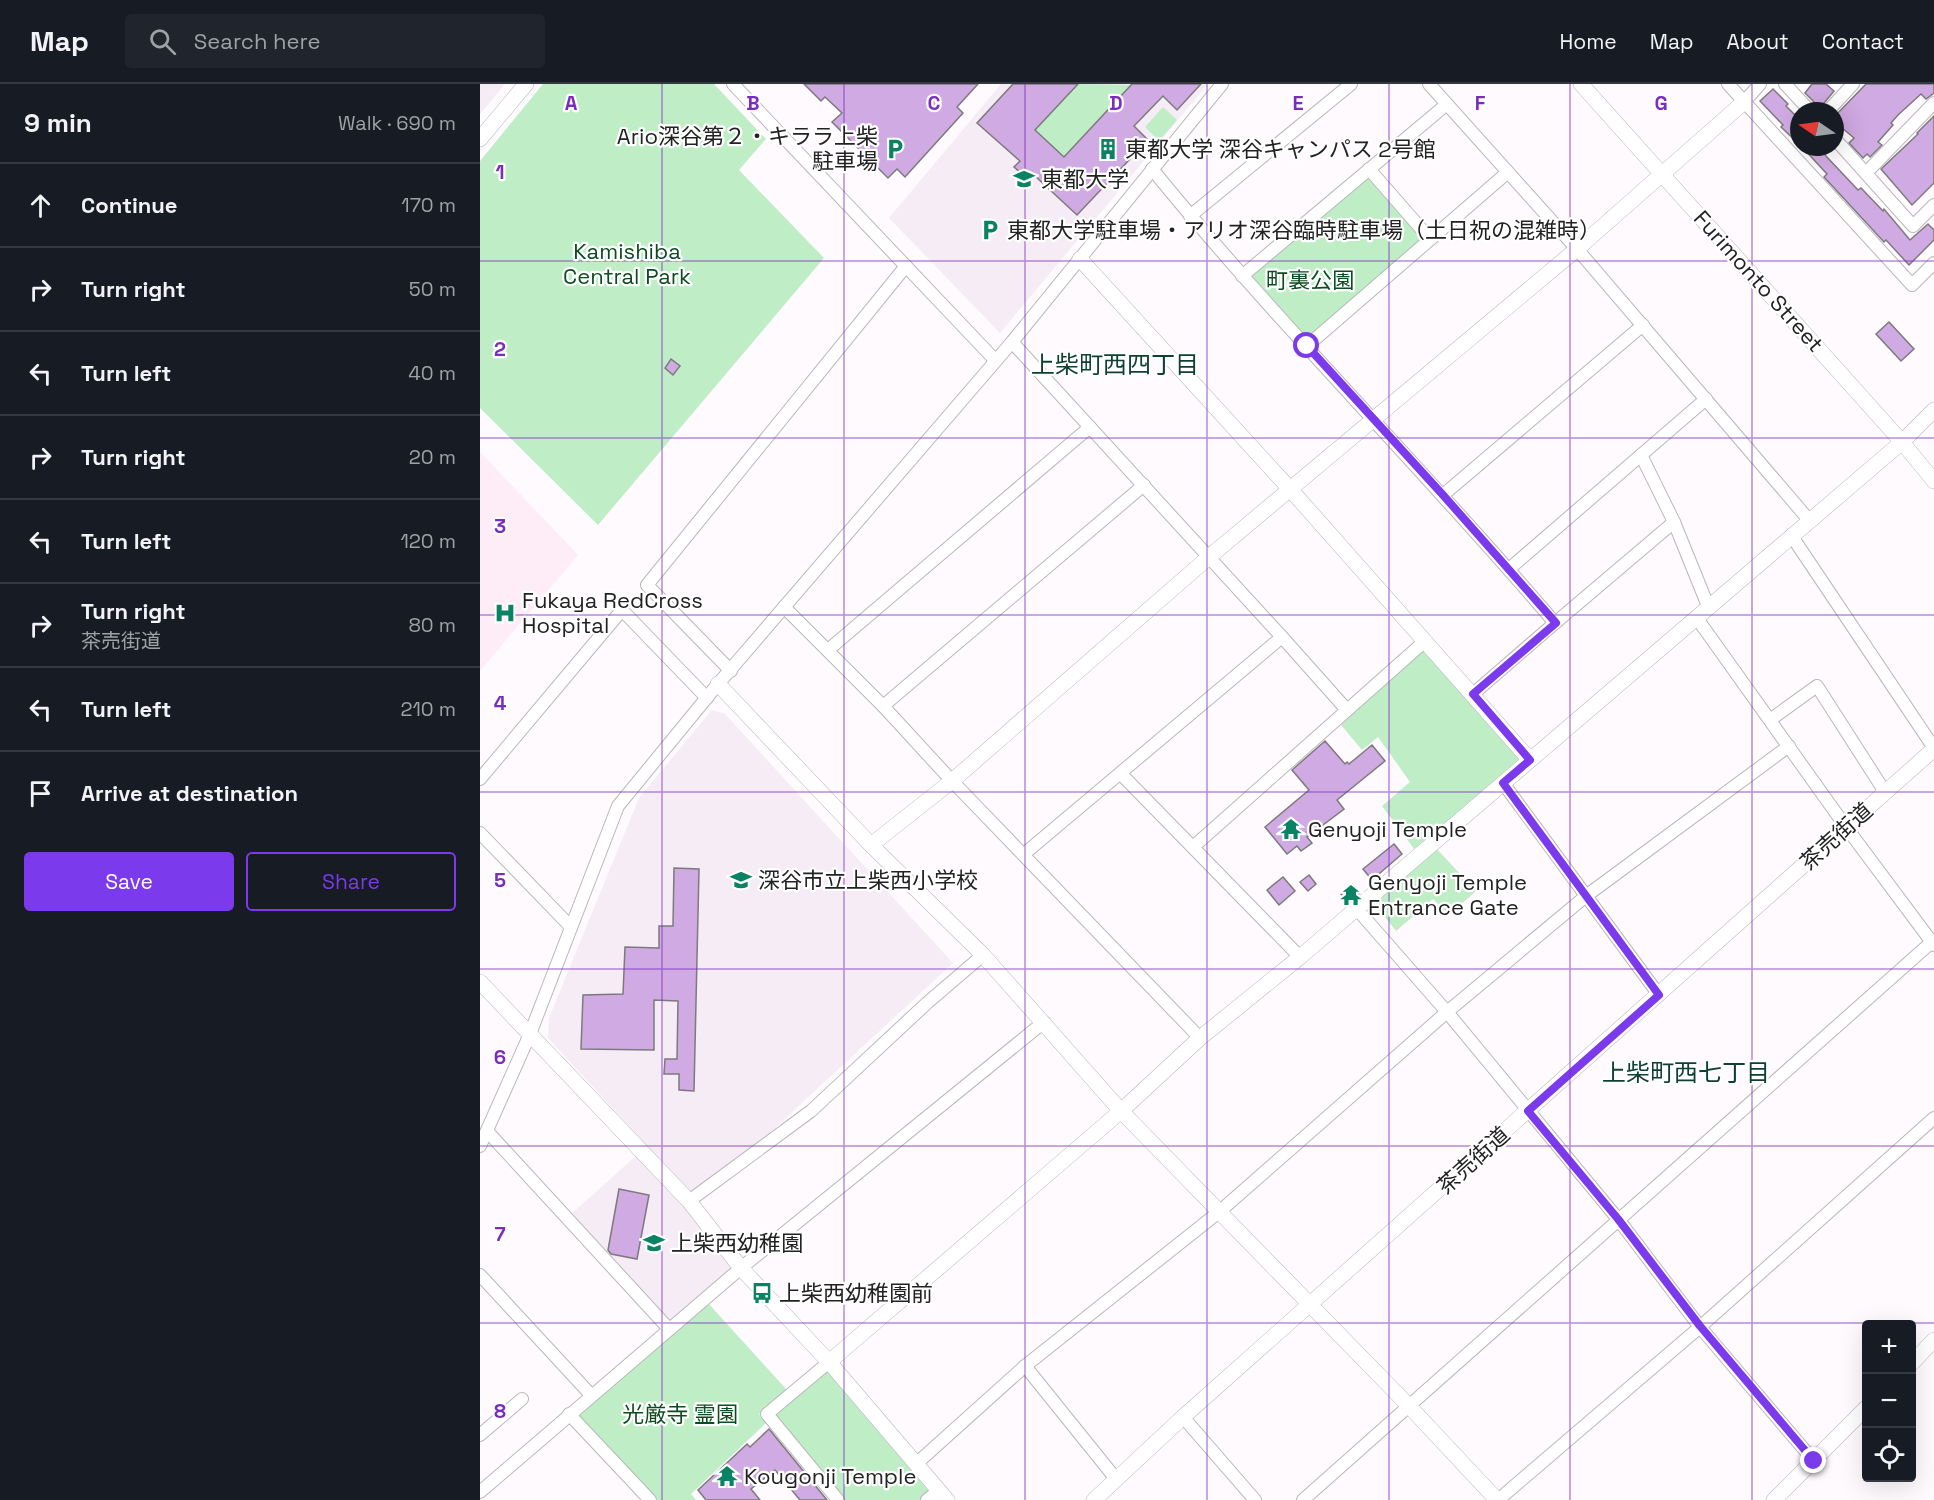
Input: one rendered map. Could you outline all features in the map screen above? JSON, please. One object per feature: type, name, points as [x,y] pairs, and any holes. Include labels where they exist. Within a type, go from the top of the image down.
[{"type":"street","points":[[480,139],[526,84]]},
{"type":"street","points":[[733,84],[995,360]]},
{"type":"street","points":[[480,1146],[530,1034],[618,806],[718,684],[1012,342],[1222,84]]},
{"type":"street","points":[[1190,216],[1351,84]]},
{"type":"street","points":[[1429,84],[1577,249],[1809,520]]},
{"type":"street","name":"Furimonto Street","points":[[1581,84],[1934,480]]},
{"type":"street","points":[[1728,84],[1912,285],[1934,263]]},
{"type":"street","points":[[871,845],[952,781],[1209,557],[1577,249],[1744,102],[1760,84]]},
{"type":"street","points":[[1785,84],[1802,102]]},
{"type":"street","points":[[1836,102],[1853,84]]},
{"type":"street","points":[[1866,173],[1934,103]]},
{"type":"street","points":[[1242,276],[1447,104]]},
{"type":"street","points":[[1844,149],[1913,226],[1934,205]]},
{"type":"street","points":[[1152,169],[1242,276],[1443,495],[1556,623]]},
{"type":"street","points":[[1369,169],[1430,239]]},
{"type":"street","points":[[1307,346],[1508,172]]},
{"type":"street","points":[[1080,259],[1290,489],[1530,760]]},
{"type":"street","points":[[731,671],[647,585],[906,266]]},
{"type":"street","points":[[1443,495],[1643,325]]},
{"type":"street","points":[[1012,342],[1347,710]]},
{"type":"street","points":[[1509,569],[1706,399]]},
{"type":"street","points":[[838,1500],[767,1414],[1121,1111],[1200,1038],[1300,957],[1902,442],[1934,410]]},
{"type":"street","points":[[828,650],[1090,427]]},
{"type":"street","points":[[1641,455],[1674,522],[1708,606]]},
{"type":"street","points":[[883,706],[1144,485]]},
{"type":"street","points":[[1473,694],[1674,522]]},
{"type":"street","points":[[1791,535],[1934,749]]},
{"type":"street","points":[[784,607],[883,706],[952,781],[1200,1038]]},
{"type":"street","points":[[480,778],[622,610],[707,698]]},
{"type":"street","points":[[1302,1500],[1933,943],[1846,827],[1696,617]]},
{"type":"street","points":[[1024,854],[1282,637]]},
{"type":"street","points":[[1193,847],[1425,641]]},
{"type":"street","points":[[718,684],[871,845],[983,955],[1121,1111],[1498,1500],[1700,1326],[1934,1118]]},
{"type":"street","points":[[1770,720],[1817,686],[1885,792]]},
{"type":"street","points":[[916,1464],[1025,1366],[1219,1212],[1447,1012],[1587,896],[1789,746]]},
{"type":"street","name":"茶売街道","points":[[1094,1500],[1183,1417],[1934,749]]},
{"type":"street","points":[[1121,774],[1300,957]]},
{"type":"street","points":[[1503,783],[1659,995]]},
{"type":"street","points":[[480,833],[571,927]]},
{"type":"street","points":[[1356,908],[1447,1012],[1618,1219],[1700,1326],[1814,1461]]},
{"type":"street","points":[[689,1201],[811,1111],[927,1003],[983,955]]},
{"type":"street","points":[[480,983],[689,1201],[741,1268],[829,1362],[916,1464],[938,1497]]},
{"type":"street","points":[[480,1492],[741,1268],[1044,1022]]},
{"type":"street","points":[[487,1131],[669,1329]]},
{"type":"street","points":[[480,1275],[591,1395]]},
{"type":"street","points":[[1916,1358],[1934,1340]]},
{"type":"street","points":[[1025,1366],[1116,1479]]},
{"type":"street","points":[[480,1435],[522,1399]]},
{"type":"street","points":[[1774,1500],[1862,1412]]},
{"type":"street","points":[[569,1414],[650,1500]]},
{"type":"street","points":[[1183,1417],[1255,1500]]},
{"type":"shaded area","points":[[480,84],[505,84],[480,114]]},
{"type":"shaded area","name":"東都大学","points":[[1001,84],[1208,84],[1000,333],[889,218]]},
{"type":"shaded area","name":"Fukaya RedCross Hospital","points":[[480,452],[578,555],[480,671]]},
{"type":"shaded area","name":"深谷市立上柴西小学校","points":[[712,710],[725,714],[953,963],[697,1200],[548,1038],[549,1018],[639,798]]},
{"type":"shaded area","name":"上柴西幼稚園","points":[[637,1155],[739,1268],[669,1327],[568,1217]]},
{"type":"green space","name":"Kamishiba Central Park","points":[[543,84],[714,84],[766,139],[739,170],[824,258],[598,525],[480,408],[480,161]]},
{"type":"green space","points":[[1078,84],[1131,85],[1064,157],[1035,130]]},
{"type":"green space","points":[[1163,107],[1177,120],[1159,141],[1145,127]]},
{"type":"green space","name":"町裏公園","points":[[1369,169],[1430,239],[1307,346],[1242,276]]},
{"type":"green space","points":[[1424,650],[1520,758],[1415,850],[1382,806],[1410,782],[1378,737],[1362,750],[1341,725]]},
{"type":"green space","points":[[1436,848],[1476,891],[1449,915],[1433,899],[1396,931],[1373,902]]},
{"type":"green space","name":"光厳寺 霊園","points":[[708,1303],[787,1390],[759,1414],[766,1423],[691,1494],[696,1500],[656,1500],[577,1415]]},
{"type":"green space","points":[[829,1362],[939,1490],[927,1500],[838,1500],[767,1414]]},
{"type":"building","name":"Ario深谷第２・キララ上柴 駐車場","points":[[804,84],[978,84],[957,107],[963,113],[905,177],[897,169],[888,178],[832,122],[842,113],[825,97],[821,101]]},
{"type":"building","name":"東都大学 深谷キャンパス 2号館","points":[[1013,84],[1078,84],[1035,130],[1064,157],[1132,84],[1201,84],[1177,110],[1163,96],[1134,126],[1148,140],[1077,215],[1035,176],[1030,181],[1014,167],[1020,161],[977,123]]},
{"type":"building","points":[[1812,84],[1826,84],[1834,91],[1825,102],[1814,102],[1805,93]]},
{"type":"building","points":[[1866,84],[1934,84],[1934,93],[1926,99],[1921,94],[1898,115],[1891,123],[1893,125],[1878,142],[1882,145],[1870,157],[1867,154],[1863,158],[1849,143],[1854,138],[1844,130],[1844,107]]},
{"type":"building","points":[[1773,89],[1788,104],[1786,106],[1790,110],[1790,136],[1781,127],[1783,125],[1760,101]]},
{"type":"building","points":[[1934,116],[1934,183],[1912,205],[1881,169]]},
{"type":"building","points":[[1810,156],[1826,156],[1858,190],[1861,188],[1883,211],[1884,209],[1910,240],[1928,224],[1934,230],[1934,240],[1909,265],[1886,240],[1884,242],[1824,177],[1827,174]]},
{"type":"building","points":[[1889,322],[1914,349],[1901,361],[1876,334]]},
{"type":"building","points":[[671,359],[680,366],[673,375],[665,368]]},
{"type":"building","points":[[1325,741],[1345,764],[1347,762],[1349,764],[1372,745],[1385,761],[1337,800],[1344,809],[1307,837],[1312,843],[1301,851],[1297,846],[1287,854],[1265,827],[1309,790],[1292,770]]},
{"type":"building","points":[[1394,844],[1402,854],[1372,880],[1363,869]]},
{"type":"building","points":[[674,868],[699,869],[694,1091],[679,1090],[679,1074],[664,1074],[665,1059],[677,1059],[678,1001],[654,1000],[654,1050],[581,1049],[583,995],[623,994],[625,947],[659,948],[659,926],[673,926]]},
{"type":"building","points":[[1309,875],[1316,884],[1308,891],[1300,882]]},
{"type":"building","points":[[1283,877],[1295,891],[1279,905],[1267,890]]},
{"type":"building","name":"Genyoji Temple Entrance Gate","points":[[1352,884],[1360,893],[1348,903],[1341,894]]},
{"type":"building","points":[[619,1189],[649,1195],[637,1259],[611,1254],[608,1250]]},
{"type":"building","points":[[769,1429],[827,1500],[800,1500],[775,1470],[751,1489],[760,1500],[706,1500],[698,1490],[747,1444],[750,1447]]},
{"type":"place","name":"Ario深谷第２・キララ上柴 駐車場","points":[[895,149]]},
{"type":"place","name":"東都大学 深谷キャンパス 2号館","points":[[1108,149]]},
{"type":"place","name":"東都大学","points":[[1024,179]]},
{"type":"place","name":"東都大学駐車場・アリオ深谷臨時駐車場（土日祝の混雑時）","points":[[990,230]]},
{"type":"place","name":"Fukaya RedCross Hospital","points":[[505,613]]},
{"type":"place","name":"Genyoji Temple","points":[[1291,829]]},
{"type":"place","name":"深谷市立上柴西小学校","points":[[741,880]]},
{"type":"place","name":"Genyoji Temple Entrance Gate","points":[[1351,895]]},
{"type":"place","name":"上柴西幼稚園","points":[[654,1243]]},
{"type":"place","name":"上柴西幼稚園前","points":[[762,1293]]},
{"type":"place","name":"Kougonji Temple","points":[[727,1476]]},
{"type":"district","name":"上柴町西四丁目","points":[[1115,365]]},
{"type":"district","name":"上柴町西七丁目","points":[[1686,1073]]},
{"type":"route","points":[[1307,346],[1556,623],[1473,694],[1530,760],[1503,783],[1659,995],[1528,1111],[1618,1219],[1700,1326],[1814,1461]]}]
